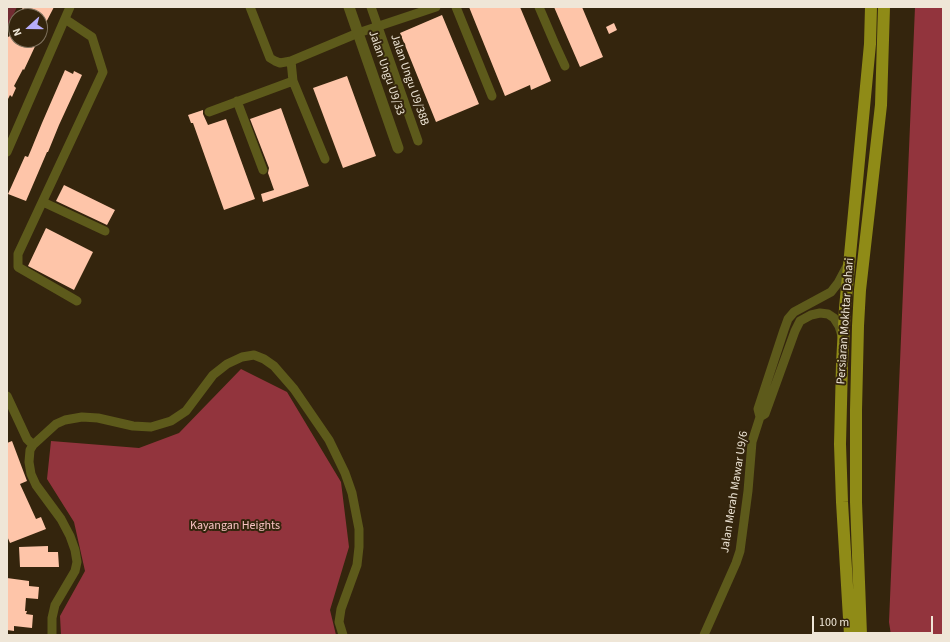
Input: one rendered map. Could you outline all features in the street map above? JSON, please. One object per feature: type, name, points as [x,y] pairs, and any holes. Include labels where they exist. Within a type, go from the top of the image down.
[{"type":"main road","name":"Persiaran Mokhtar Dahari","points":[[850,635],[840,444],[844,308],[850,260],[870,44],[871,7]]},
{"type":"main road","name":"Persiaran Mokhtar Dahari","points":[[862,635],[856,502],[857,349],[860,290],[881,105],[884,7]]},
{"type":"street","points":[[7,152],[70,7]]},
{"type":"street","points":[[250,7],[270,58],[280,62],[290,61],[358,33],[436,7]]},
{"type":"street","name":"Jalan Ungu U9/33","points":[[349,7],[398,148]]},
{"type":"street","name":"Jalan Ungu U9/38B","points":[[371,7],[418,141]]},
{"type":"street","points":[[456,7],[492,96]]},
{"type":"street","points":[[539,7],[566,66]]},
{"type":"street","points":[[65,19],[92,37],[103,72],[18,254],[18,267],[77,301]]},
{"type":"street","points":[[290,61],[293,81],[325,159]]},
{"type":"street","points":[[209,112],[293,81]]},
{"type":"street","points":[[237,101],[263,170]]},
{"type":"street","points":[[43,202],[105,231]]},
{"type":"street","name":"Jalan Merah Mawar U9/6","points":[[704,635],[740,551],[748,491],[752,442],[760,417],[758,409],[788,319],[794,312],[831,292],[838,283],[850,260]]},
{"type":"street","name":"Jalan Merah Mawar U9/6","points":[[760,417],[765,414],[800,321],[811,315],[820,313],[828,314],[834,318],[839,326],[843,341]]},
{"type":"street","points":[[52,635],[52,618],[55,605],[75,571],[77,562],[75,550],[67,530],[61,519],[36,485],[31,474],[29,462],[30,450],[33,445],[56,424],[65,420],[82,417],[98,418],[133,426],[151,427],[171,421],[186,411],[213,375],[227,364],[242,356],[254,355],[264,359],[274,366],[294,389],[328,440],[345,473],[352,493],[360,529],[359,548],[357,565],[341,609],[339,622],[343,635]]},
{"type":"street","points":[[7,396],[27,439],[33,445]]},
{"type":"shaded area","points":[[7,7],[17,7],[8,8],[7,28]]},
{"type":"green space","points":[[915,7],[943,7],[943,635],[891,635],[889,622]]},
{"type":"green space","name":"Kayangan Heights","points":[[241,369],[287,392],[341,482],[349,547],[330,610],[336,635],[61,635],[60,616],[85,571],[74,522],[47,479],[51,441],[139,448],[179,433]]},
{"type":"building","points":[[54,7],[48,19],[48,8],[23,8]]},
{"type":"building","points":[[469,7],[520,7],[551,81],[531,90],[530,85],[505,96]]},
{"type":"building","points":[[554,7],[582,7],[603,57],[580,67]]},
{"type":"building","points":[[442,15],[479,104],[436,122],[400,33]]},
{"type":"building","points":[[614,23],[617,30],[609,34],[606,27]]},
{"type":"building","points":[[7,36],[8,48],[34,48],[24,70],[23,69],[14,86],[16,88],[12,97],[10,95],[7,101]]},
{"type":"building","points":[[65,70],[73,74],[74,71],[82,75],[26,201],[8,194],[25,156],[28,157]]},
{"type":"building","points":[[347,76],[376,156],[343,168],[313,88]]},
{"type":"building","points":[[281,108],[309,186],[263,202],[261,194],[274,190],[268,173],[269,168],[250,119]]},
{"type":"building","points":[[203,110],[203,114],[208,125],[226,119],[255,199],[224,210],[193,123],[191,123],[188,115]]},
{"type":"building","points":[[64,185],[115,210],[107,225],[56,201]]},
{"type":"building","points":[[46,228],[93,252],[74,290],[28,266]]},
{"type":"building","points":[[12,441],[27,481],[20,484],[36,519],[41,517],[46,529],[10,543],[7,536],[7,443]]},
{"type":"building","points":[[48,546],[48,552],[58,552],[59,567],[20,567],[19,547]]},
{"type":"building","points":[[7,578],[29,581],[29,586],[39,587],[38,599],[26,598],[26,614],[33,615],[32,628],[14,626],[14,631],[7,630]]}]
